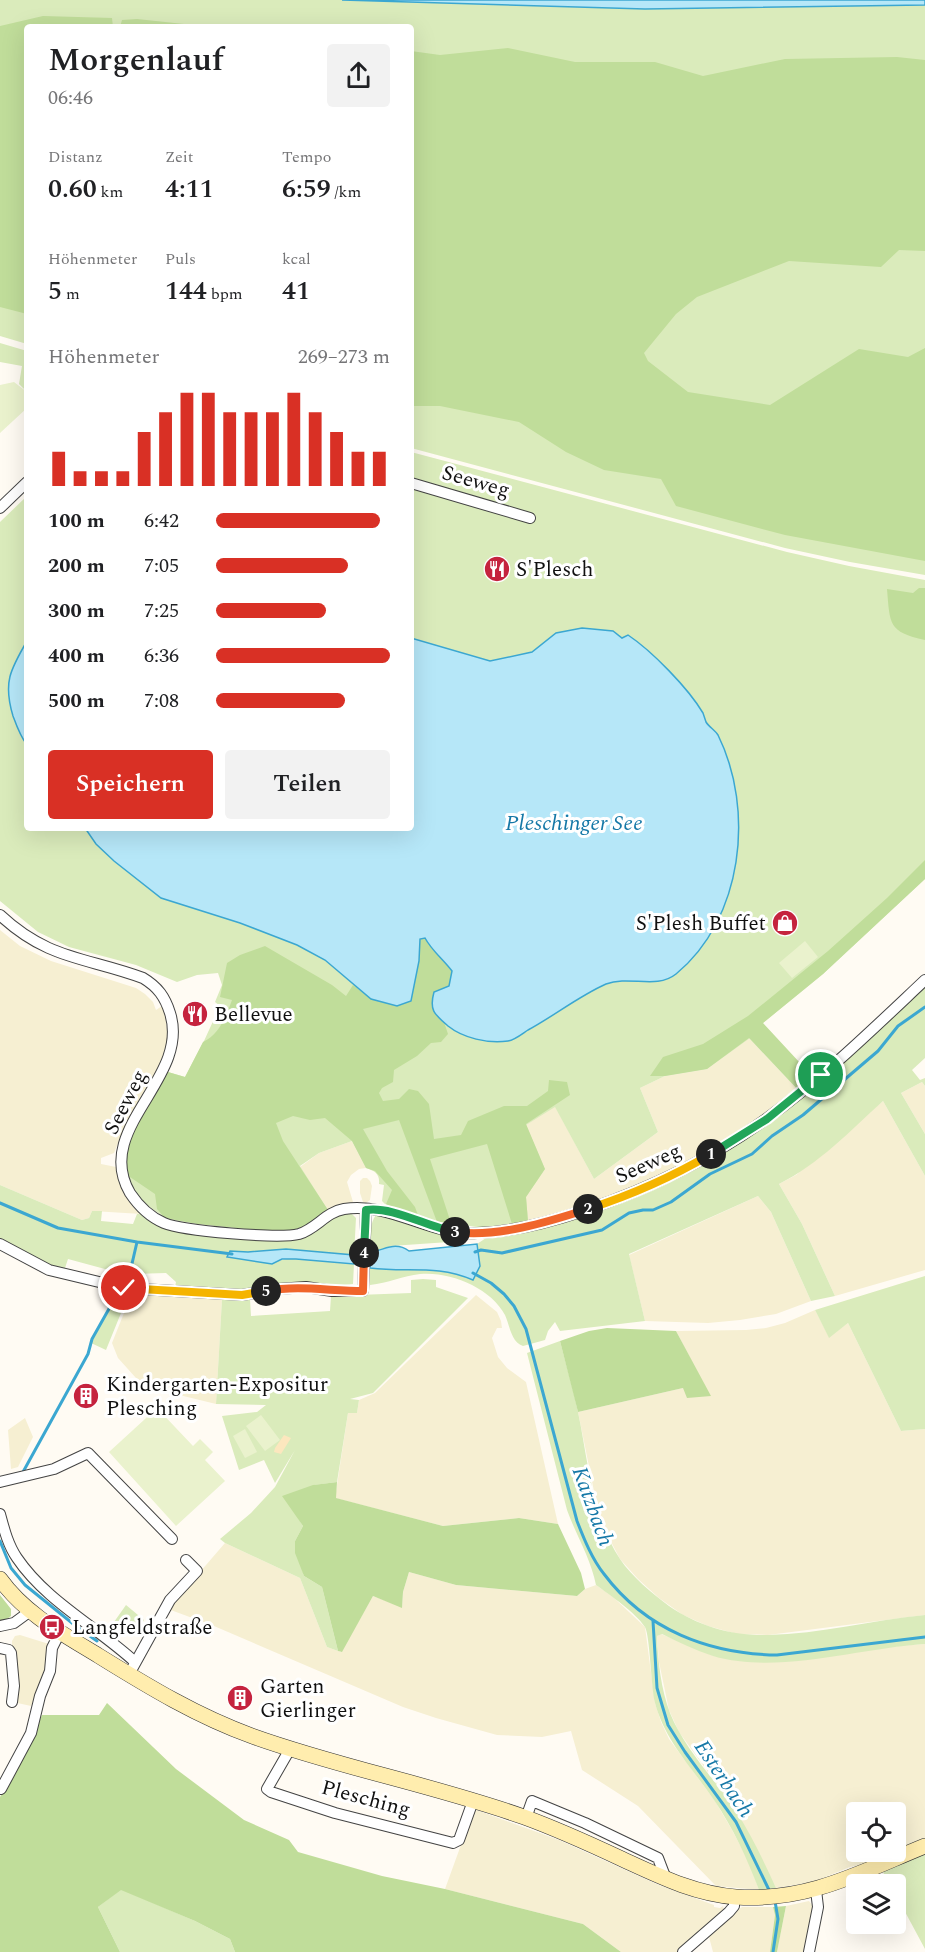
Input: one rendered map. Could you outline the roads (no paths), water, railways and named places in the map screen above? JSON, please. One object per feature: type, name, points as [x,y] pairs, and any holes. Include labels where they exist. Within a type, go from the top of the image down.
[{"type":"main road","name":"Plesching","points":[[0,1579],[29,1612],[60,1632],[132,1668],[169,1699],[200,1714],[290,1749],[526,1818],[578,1838],[666,1879],[694,1889],[734,1897],[781,1897],[816,1890],[925,1846]]},
{"type":"street","name":"Seeweg","points":[[414,484],[530,518]]},
{"type":"street","points":[[0,508],[24,485]]},
{"type":"street","name":"Seeweg","points":[[0,915],[20,932],[41,945],[72,958],[143,978],[164,997],[173,1021],[174,1034],[170,1055],[128,1131],[124,1143],[121,1164],[124,1179],[132,1197],[151,1216],[177,1227],[279,1237],[306,1232],[338,1210],[346,1209],[380,1209],[430,1226],[476,1234],[568,1215],[641,1190],[688,1167],[767,1119],[834,1064],[925,980]]},
{"type":"street","points":[[0,1244],[49,1270],[124,1288],[242,1295],[306,1287],[332,1291],[363,1291],[366,1210]]},
{"type":"street","points":[[0,1482],[54,1470],[88,1453],[172,1539]]},
{"type":"street","points":[[0,1514],[6,1536],[16,1557],[32,1576],[132,1668],[170,1600],[197,1571],[186,1560]]},
{"type":"street","points":[[0,1626],[14,1623],[29,1612]]},
{"type":"street","points":[[1,1789],[31,1733],[40,1696],[50,1671],[52,1648],[60,1632]]},
{"type":"street","points":[[0,1648],[9,1650],[10,1653],[14,1686],[12,1702]]},
{"type":"street","name":"Plesching","points":[[290,1749],[267,1789],[335,1813],[453,1843],[459,1840],[473,1801]]},
{"type":"street","points":[[809,1952],[818,1907],[816,1890]]},
{"type":"street","points":[[683,1952],[729,1912],[734,1906],[734,1897]]},
{"type":"water","points":[[342,0],[925,0],[925,5],[645,9]]},
{"type":"water","name":"Pleschinger See","points":[[582,628],[613,631],[622,638],[628,635],[658,660],[696,703],[706,722],[718,735],[730,765],[739,829],[736,862],[728,894],[716,924],[699,951],[668,979],[606,984],[513,1039],[492,1042],[476,1039],[448,1026],[434,1011],[432,1003],[434,992],[449,986],[452,971],[425,938],[420,939],[419,961],[411,1001],[397,1006],[371,999],[325,960],[297,945],[240,923],[161,898],[114,861],[96,844],[87,831],[414,831],[414,639],[490,661],[532,652],[556,633]]},
{"type":"water","points":[[24,646],[24,740],[13,716],[9,694],[10,677]]},
{"type":"water","points":[[477,1244],[480,1266],[473,1280],[434,1270],[370,1268],[371,1252],[390,1247],[404,1248],[409,1251]]},
{"type":"water","points":[[286,1249],[354,1255],[354,1264],[282,1259],[272,1264],[227,1257],[230,1251]]},
{"type":"waterway","points":[[475,1252],[481,1250],[502,1253],[602,1230],[629,1213],[653,1210],[671,1202],[710,1174],[752,1154],[772,1136],[803,1115],[878,1051],[898,1026],[925,1007]]},
{"type":"waterway","points":[[0,1203],[58,1228],[137,1242],[232,1254]]},
{"type":"waterway","points":[[125,1282],[137,1242]]},
{"type":"waterway","name":"Katzbach","points":[[473,1273],[491,1283],[504,1294],[514,1306],[526,1329],[577,1521],[600,1568],[621,1594],[639,1610],[659,1624],[703,1644],[752,1654],[777,1655],[925,1637]]},
{"type":"waterway","points":[[23,1472],[88,1354],[92,1339],[119,1291]]},
{"type":"waterway","points":[[0,1541],[11,1568],[25,1585],[97,1641]]},
{"type":"waterway","name":"Esterbach","points":[[653,1621],[657,1688],[668,1725],[736,1822],[770,1892]]},
{"type":"waterway","name":"Esterbach","points":[[773,1952],[778,1919],[775,1901]]},
{"type":"place","name":"S'Plesch","points":[[497,569]]},
{"type":"place","name":"S'Plesh Buffet","points":[[785,923]]},
{"type":"place","name":"Bellevue","points":[[195,1014]]},
{"type":"place","name":"Kindergarten-Expositur Plesching","points":[[86,1396]]},
{"type":"place","name":"Langfeldstraße","points":[[52,1627]]},
{"type":"place","name":"Garten Gierlinger","points":[[240,1698]]}]
